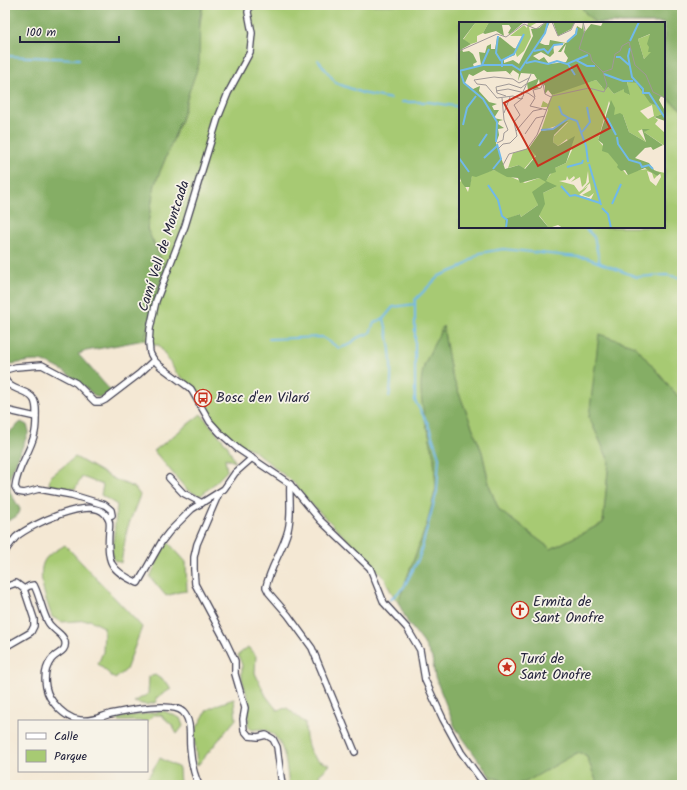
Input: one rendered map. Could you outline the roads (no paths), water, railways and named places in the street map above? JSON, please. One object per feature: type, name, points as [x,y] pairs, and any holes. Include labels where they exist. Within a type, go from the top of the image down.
[{"type":"street","name":"Camí Vell de Montcada","points":[[154,360],[150,352],[149,343],[150,329],[156,301],[185,226],[218,118],[228,93],[250,52],[252,33],[248,12],[250,5]]},
{"type":"street","points":[[5,370],[16,367],[42,365],[69,378],[95,402],[101,402],[139,374],[154,360],[191,389],[210,422],[238,449],[290,484],[320,520],[370,568],[384,603],[407,628],[420,650],[425,680],[443,719],[461,752],[485,785]]},
{"type":"street","points":[[5,379],[6,382],[28,393],[34,400],[37,409],[34,437],[19,470],[15,487],[18,492],[24,493],[39,489],[72,495],[105,505],[111,510],[112,515],[107,517]]},
{"type":"street","points":[[5,410],[36,417]]},
{"type":"street","points":[[5,552],[17,536],[56,516],[83,508],[96,508],[105,513],[110,522],[108,553],[112,564],[118,572],[138,583],[162,541],[192,509],[224,489],[236,473],[252,458]]},
{"type":"street","points":[[169,478],[183,494],[202,502]]},
{"type":"street","points":[[290,484],[290,520],[288,530],[279,555],[268,577],[266,587],[269,593],[312,648],[355,752]]},
{"type":"street","points":[[219,493],[197,544],[194,570],[196,584],[235,661],[235,674],[244,708],[244,730],[249,736],[258,737],[266,735],[273,739],[277,747],[282,785]]},
{"type":"street","points":[[5,588],[16,583],[24,589],[34,619],[34,626],[31,632],[5,647]]},
{"type":"street","points":[[24,589],[28,586],[34,585],[48,622],[52,628],[64,638],[66,644],[63,651],[52,660],[47,669],[46,680],[46,690],[60,711],[80,720],[93,720],[110,714],[167,706],[175,707],[183,711],[188,719],[192,761],[199,785]]},
{"type":"waterway","points":[[5,56],[79,59]]},
{"type":"waterway","points":[[318,60],[336,83],[362,93],[391,99]]},
{"type":"waterway","points":[[402,102],[429,102],[459,107]]},
{"type":"waterway","points":[[585,228],[594,237],[600,263]]},
{"type":"waterway","points":[[390,600],[404,587],[419,558],[437,491],[439,457],[428,424],[415,401],[415,300],[439,276],[460,268],[480,253],[503,249],[587,258],[637,277],[666,275],[682,278]]},
{"type":"waterway","points":[[269,339],[322,337],[339,348],[349,345],[357,338],[370,333],[374,323],[384,318],[393,307],[415,304]]},
{"type":"waterway","points":[[384,319],[391,357],[389,397]]},
{"type":"place","name":"Bosc d'en Vilaró","points":[[203,398]]},
{"type":"place","name":"Ermita de Sant Onofre","points":[[520,610]]},
{"type":"place","name":"Turó de Sant Onofre","points":[[507,667]]}]
